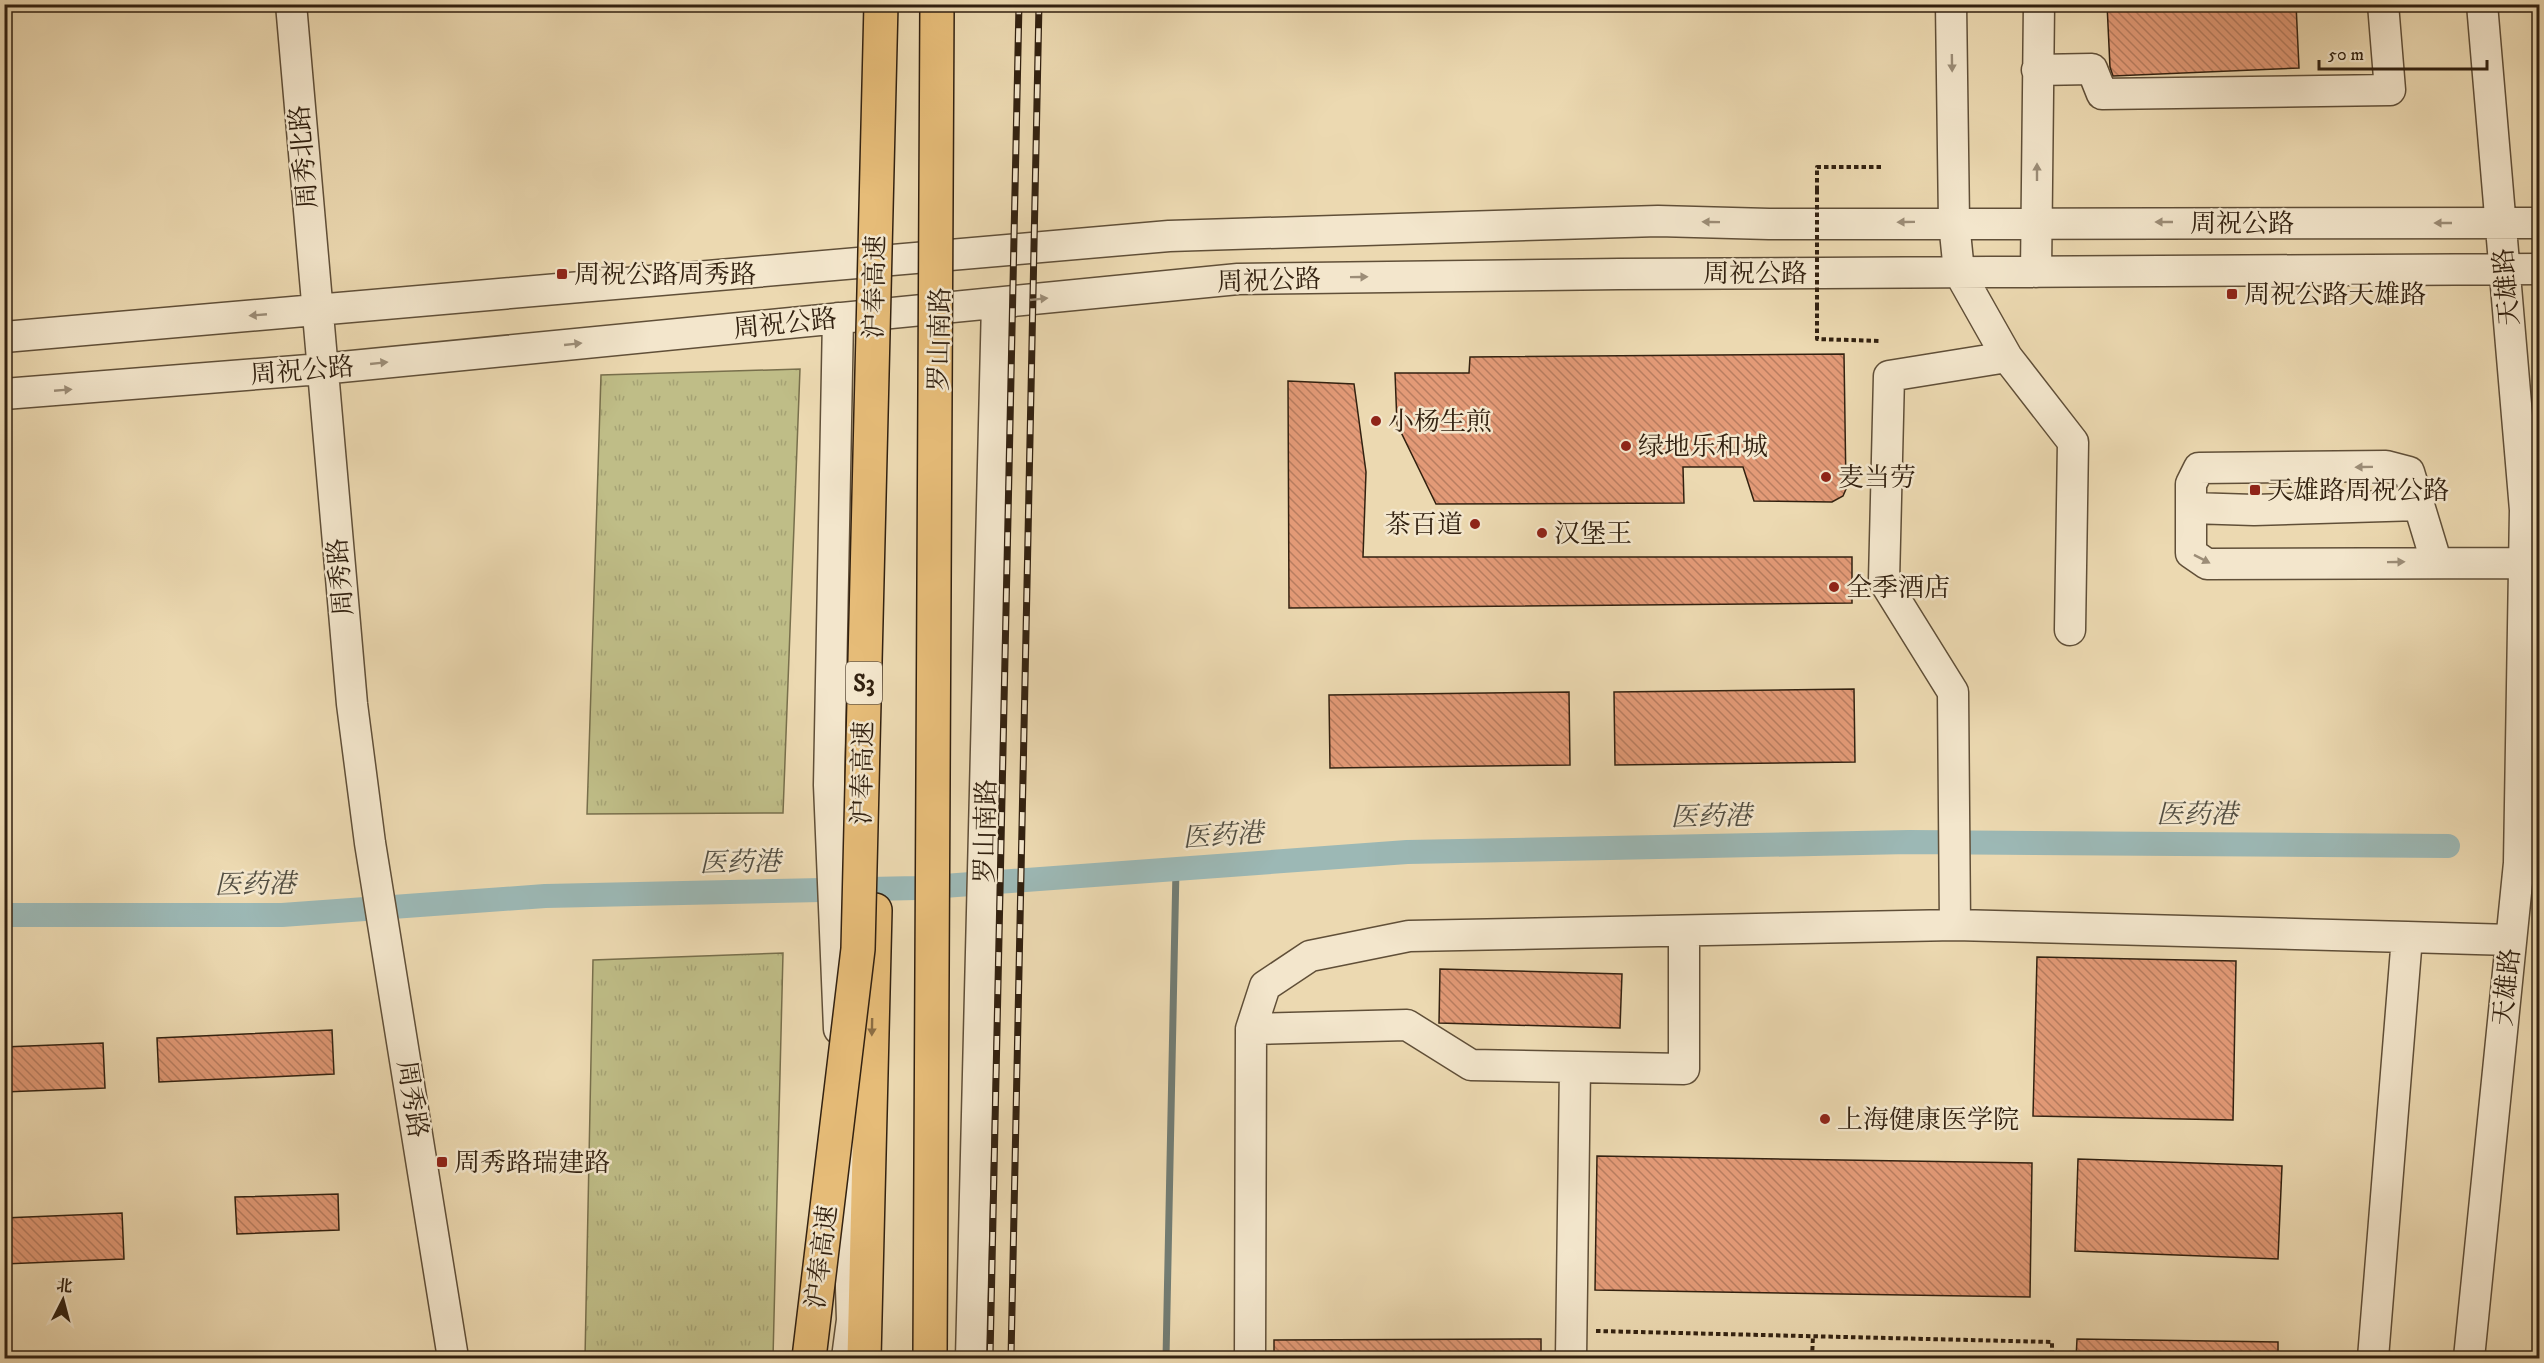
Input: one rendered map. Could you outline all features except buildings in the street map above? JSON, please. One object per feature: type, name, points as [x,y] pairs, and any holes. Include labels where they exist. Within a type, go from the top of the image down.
[{"type":"main road","name":"罗山南路","points":[[864,1359],[878,814],[885,313],[880,4]]},
{"type":"main road","name":"沪奉高速","points":[[809,1359],[858,949],[880,4]]},
{"type":"main road","points":[[930,1359],[937,4]]},
{"type":"main road","name":"罗山南路","points":[[919,1359],[930,944],[940,256],[953,4]]},
{"type":"street","name":"周秀北路","points":[[291,4],[316,310]]},
{"type":"street","points":[[1951,4],[1954,222],[1959,272],[2007,357],[2073,442],[2070,630]]},
{"type":"street","points":[[2036,272],[2038,4]]},
{"type":"street","points":[[2037,70],[2092,69],[2102,94],[2390,90],[2383,4]]},
{"type":"street","name":"天雄路","points":[[2469,1359],[2519,863],[2525,510],[2482,4]]},
{"type":"street","name":"周祝公路","points":[[4,337],[1169,236],[1658,221],[1768,224],[1954,222],[2540,224]]},
{"type":"street","name":"周祝公路","points":[[4,394],[321,369],[1238,279],[2540,269]]},
{"type":"street","name":"罗山南路","points":[[971,1359],[997,303]]},
{"type":"street","name":"周秀路","points":[[316,310],[352,704],[370,843],[453,1359]]},
{"type":"street","points":[[838,318],[830,645],[831,817],[835,949],[849,1175],[852,1320],[847,1359]]},
{"type":"street","points":[[1955,925],[1953,692],[1884,581],[1889,376],[2007,357]]},
{"type":"street","points":[[2436,561],[2409,472],[2386,466],[2199,468],[2191,484],[2191,553],[2206,564],[2436,561],[2524,563]]},
{"type":"street","points":[[2191,508],[2254,510],[2419,505]]},
{"type":"street","points":[[1250,1359],[1251,1029],[1265,986],[1310,956],[1409,936],[1955,925],[2511,940]]},
{"type":"street","points":[[1251,1029],[1407,1025],[1471,1065],[1684,1070],[1684,931]]},
{"type":"street","points":[[2373,1359],[2407,937]]},
{"type":"street","points":[[1571,1344],[1575,1067]]},
{"type":"path","points":[[1879,341],[1817,339],[1817,167],[1882,167]]},
{"type":"path","points":[[1571,1344],[1813,1336],[2052,1342],[2052,1359]]},
{"type":"path","points":[[1812,1359],[1813,1336]]},
{"type":"green space","points":[[800,369],[783,813],[587,814],[601,375]]},
{"type":"green space","points":[[783,953],[773,1358],[585,1358],[593,960]]},
{"type":"waterway","name":"医药港","points":[[4,915],[282,915],[545,896],[917,888],[1407,852],[1910,842],[2448,846]]},
{"type":"waterway","points":[[1166,1358],[1176,869]]},
{"type":"railway","points":[[990,1358],[1019,4]]},
{"type":"railway","points":[[1011,1358],[1039,4]]},
{"type":"place","name":"周祝公路周秀路","points":[[562,274]]},
{"type":"place","name":"周祝公路天雄路","points":[[2232,294]]},
{"type":"place","name":"小杨生煎","points":[[1376,421]]},
{"type":"place","name":"绿地乐和城","points":[[1626,446]]},
{"type":"place","name":"麦当劳","points":[[1826,477]]},
{"type":"place","name":"天雄路周祝公路","points":[[2255,490]]},
{"type":"place","name":"茶百道","points":[[1475,524]]},
{"type":"place","name":"汉堡王","points":[[1542,533]]},
{"type":"place","name":"全季酒店","points":[[1834,587]]},
{"type":"place","name":"上海健康医学院","points":[[1825,1119]]},
{"type":"place","name":"周秀路瑞建路","points":[[442,1162]]}]
